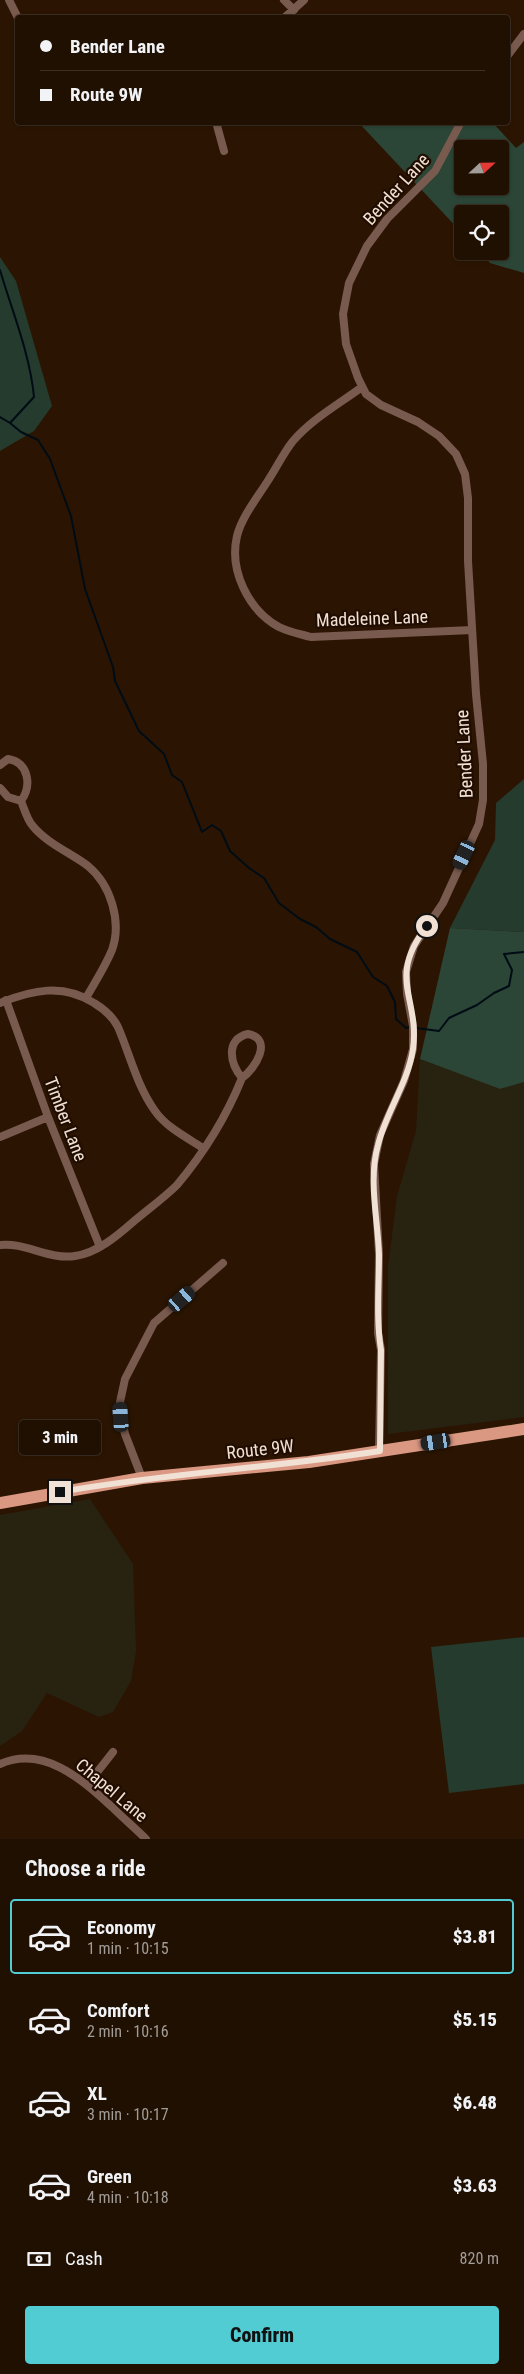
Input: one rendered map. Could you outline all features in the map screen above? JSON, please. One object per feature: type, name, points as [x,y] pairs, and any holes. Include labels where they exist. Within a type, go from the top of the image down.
[{"type":"main road","name":"Route 9W","points":[[0,1503],[142,1478],[309,1462],[524,1429]]},
{"type":"street","points":[[9,0],[16,15]]},
{"type":"street","points":[[284,0],[294,10]]},
{"type":"street","points":[[288,15],[304,0]]},
{"type":"street","points":[[510,52],[524,34]]},
{"type":"street","points":[[217,125],[224,151]]},
{"type":"street","name":"Bender Lane","points":[[380,1451],[381,1350],[378,1333],[379,1279],[374,1164],[380,1135],[404,1081],[413,1048],[413,1026],[406,979],[408,962],[414,946],[447,895],[476,831],[482,809],[483,764],[472,630],[468,551],[468,498],[461,463],[449,446],[433,431],[377,402],[366,394],[346,344],[342,320],[344,301],[358,260],[386,219],[435,171],[459,125]]},
{"type":"street","name":"Madeleine Lane","points":[[362,386],[305,429],[292,442],[244,519],[235,550],[237,569],[242,585],[251,601],[263,616],[292,633],[311,637],[472,630]]},
{"type":"street","points":[[0,765],[8,759],[14,760],[24,768],[27,788],[21,801]]},
{"type":"street","points":[[0,788],[8,797],[21,801],[32,825],[48,839],[90,868],[104,884],[112,901],[116,926],[112,949],[86,998]]},
{"type":"street","points":[[3,1002],[33,992],[55,989],[86,998],[103,1009],[117,1025],[144,1092],[155,1112],[164,1122],[203,1148]]},
{"type":"street","name":"Timber Lane","points":[[3,1002],[100,1247]]},
{"type":"street","points":[[0,1245],[14,1246],[57,1256],[86,1254],[122,1232],[176,1186],[195,1162],[234,1098],[242,1078],[251,1070],[260,1057],[260,1045],[254,1036],[241,1036],[232,1044],[232,1060],[242,1078]]},
{"type":"street","points":[[0,1137],[48,1117]]},
{"type":"street","points":[[142,1478],[125,1434],[121,1417],[120,1402],[125,1379],[154,1323],[223,1263]]},
{"type":"street","points":[[88,1785],[113,1752]]},
{"type":"street","name":"Chapel Lane","points":[[0,1764],[27,1757],[45,1760],[69,1772],[88,1785],[146,1839]]},
{"type":"shaded area","points":[[420,1059],[500,1089],[524,1082],[524,1417],[388,1434],[388,1267],[397,1196],[416,1131]]},
{"type":"shaded area","points":[[90,1499],[133,1564],[136,1651],[131,1681],[113,1712],[99,1717],[47,1693],[22,1731],[0,1746],[0,1515]]},
{"type":"green space","points":[[361,125],[495,125],[509,140],[454,140],[454,195],[509,195],[509,140],[516,148],[524,142],[524,273],[490,263],[487,260],[509,260],[509,205],[454,205],[454,224]]},
{"type":"green space","points":[[0,257],[16,281],[52,406],[34,431],[0,451]]},
{"type":"green space","points":[[524,779],[524,932],[450,928],[495,840],[496,803]]},
{"type":"green space","points":[[450,928],[524,932],[524,1082],[500,1089],[420,1059]]},
{"type":"green space","points":[[524,1637],[524,1784],[449,1793],[431,1647]]},
{"type":"waterway","points":[[0,270],[25,349],[34,397],[10,423],[21,432],[38,440],[50,459],[71,516],[85,589],[113,667],[115,681],[139,731],[164,754],[172,775],[182,782],[202,832],[212,825],[221,831],[230,851],[264,878],[279,903],[300,919],[316,927],[330,939],[357,952],[373,977],[387,986],[395,1002],[396,1019],[406,1028],[410,1027]]},
{"type":"waterway","points":[[0,417],[10,423]]},
{"type":"waterway","points":[[416,1028],[439,1031],[449,1018],[477,1005],[494,993],[509,986],[512,970],[504,954],[524,952]]},
{"type":"route","points":[[60,1492],[152,1477],[309,1462],[380,1451],[381,1350],[378,1333],[379,1254],[374,1164],[380,1135],[404,1081],[411,1057],[414,1033],[407,994],[406,972],[414,946],[427,926]]}]
